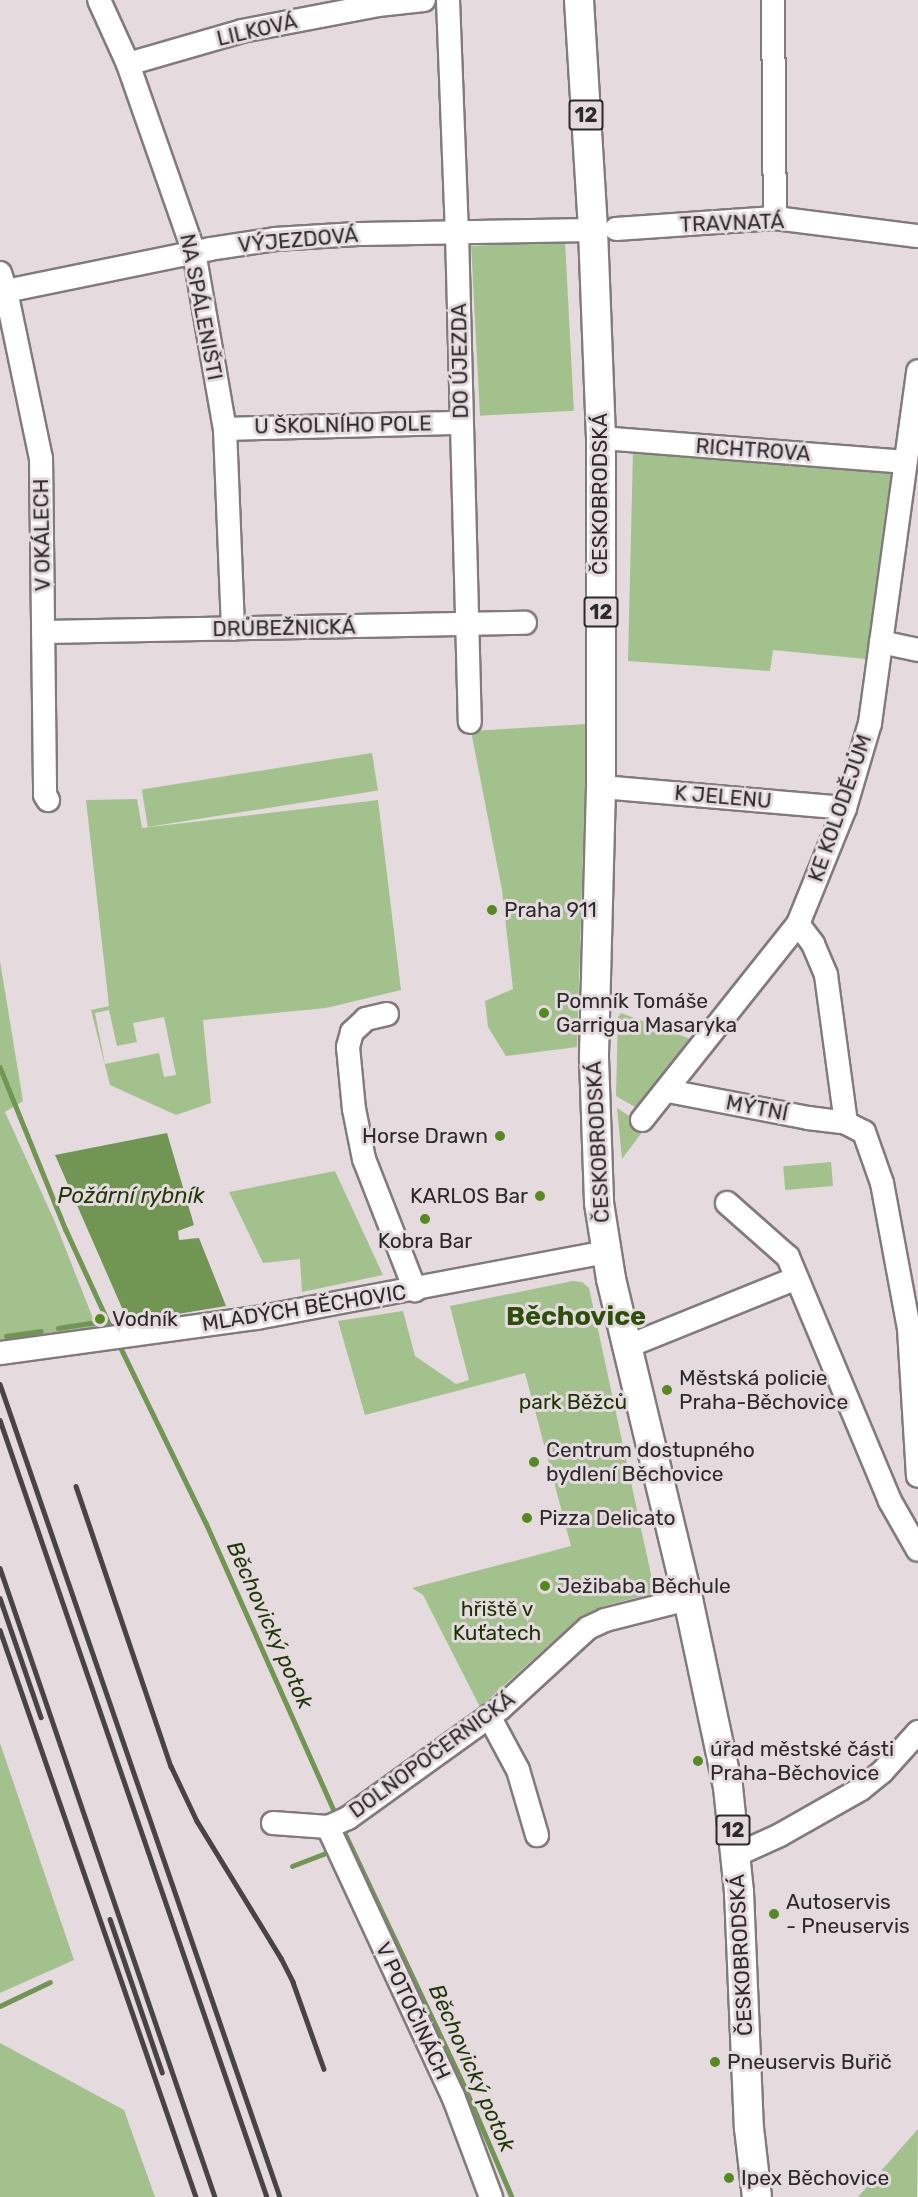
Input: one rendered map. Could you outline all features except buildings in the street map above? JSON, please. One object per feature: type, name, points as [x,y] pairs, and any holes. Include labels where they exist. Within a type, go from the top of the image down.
[{"type":"main road","name":"ČESKOBRODSKÁ","points":[[579,0],[605,230],[601,438],[601,787],[594,1058],[597,1179],[605,1252],[688,1599],[728,1787],[736,1855],[748,2128],[757,2197]]},
{"type":"street","name":"NA SPÁLENIŠTI","points":[[99,0],[128,64],[194,252],[225,429],[232,629]]},
{"type":"street","name":"LILKOVÁ","points":[[128,64],[242,31],[378,5],[424,0]]},
{"type":"street","name":"DO ÚJEZDA","points":[[448,0],[457,233],[465,625],[470,723]]},
{"type":"street","points":[[773,0],[775,218]]},
{"type":"street","name":"TRAVNATÁ","points":[[605,230],[775,218],[918,236]]},
{"type":"street","name":"VÝJEZDOVÁ","points":[[3,282],[275,239],[357,234],[605,230]]},
{"type":"street","name":"V OKÁLECH","points":[[3,282],[41,458],[45,798]]},
{"type":"street","name":"KE KOLODĚJŮM","points":[[642,1120],[798,924],[845,808],[870,723],[918,371]]},
{"type":"street","name":"U ŠKOLNÍHO POLE","points":[[225,429],[461,423]]},
{"type":"street","name":"RICHTROVA","points":[[601,438],[905,462]]},
{"type":"street","name":"DRŮBEŽNICKÁ","points":[[44,633],[525,623]]},
{"type":"street","points":[[881,642],[918,650]]},
{"type":"street","name":"K JELENU","points":[[601,787],[845,808]]},
{"type":"street","points":[[798,924],[813,944],[826,975],[846,1123],[864,1132],[882,1183],[914,1366],[918,1476]]},
{"type":"street","points":[[387,1014],[366,1019],[352,1032],[348,1047],[352,1098],[364,1159],[416,1290]]},
{"type":"street","name":"MÝTNÍ","points":[[668,1090],[808,1118],[846,1123]]},
{"type":"street","points":[[727,1203],[788,1257],[891,1501],[918,1550]]},
{"type":"street","name":"MLADÝCH BĚCHOVIC","points":[[0,1353],[257,1318],[416,1290],[605,1252]]},
{"type":"street","points":[[626,1347],[797,1278]]},
{"type":"street","name":"DOLNOPOČERNICKÁ","points":[[337,1823],[501,1708],[588,1628],[605,1620],[688,1599]]},
{"type":"street","points":[[489,1716],[518,1770],[537,1835]]},
{"type":"street","points":[[736,1855],[780,1835],[861,1790],[882,1772],[918,1732]]},
{"type":"street","points":[[273,1823],[337,1823]]},
{"type":"street","name":"V POTOČINÁCH","points":[[337,1823],[453,2096],[491,2197]]},
{"type":"green space","points":[[565,241],[574,411],[480,416],[471,246]]},
{"type":"green space","points":[[633,451],[892,474],[866,659],[773,650],[770,671],[628,661]]},
{"type":"green space","points":[[587,724],[577,1047],[506,1056],[488,1027],[485,1001],[513,989],[502,890],[471,731]]},
{"type":"green space","points":[[372,753],[378,791],[148,827],[142,789]]},
{"type":"green space","points":[[137,799],[142,828],[378,800],[401,990],[326,1008],[203,1020],[211,1103],[176,1115],[110,1085],[91,1010],[109,1006],[86,800]],"holes":[[[109,1010],[117,1046],[137,1042],[133,1023],[164,1017],[176,1075],[164,1077],[159,1053],[105,1064],[95,1013]]]},
{"type":"green space","points":[[0,961],[23,1101],[5,1112],[55,1222],[95,1329],[0,1341]]},
{"type":"green space","points":[[621,1013],[696,1041],[642,1111],[616,1096],[618,1017]]},
{"type":"green space","points":[[617,1108],[631,1117],[643,1131],[622,1159]]},
{"type":"green space","points":[[831,1162],[833,1186],[785,1190],[783,1166]]},
{"type":"green space","points":[[335,1171],[383,1275],[302,1292],[300,1259],[263,1263],[229,1192]]},
{"type":"green space","points":[[573,1281],[582,1282],[589,1288],[655,1593],[604,1606],[578,1619],[480,1707],[423,1595],[412,1588],[571,1546],[525,1373],[365,1415],[338,1321],[403,1311],[415,1356],[456,1384],[469,1380],[450,1306]]},
{"type":"green space","points":[[0,1743],[74,1960],[0,1993]]},
{"type":"green space","points":[[0,2043],[124,2110],[155,2197],[0,2197]]},
{"type":"green space","points":[[918,2129],[917,2197],[858,2197]]},
{"type":"water","name":"Požární rybník","points":[[167,1133],[194,1225],[178,1231],[179,1240],[199,1238],[226,1306],[135,1321],[127,1311],[121,1311],[122,1308],[55,1155]]},
{"type":"waterway","name":"Běchovický potok","points":[[0,1067],[66,1230],[113,1332]]},
{"type":"waterway","points":[[58,1328],[90,1323],[109,1324]]},
{"type":"waterway","points":[[6,1336],[41,1331]]},
{"type":"waterway","name":"Běchovický potok","points":[[118,1342],[206,1523],[337,1817]]},
{"type":"waterway","name":"Běchovický potok","points":[[342,1827],[464,2085],[512,2197]]},
{"type":"waterway","points":[[292,1866],[329,1852]]},
{"type":"waterway","points":[[0,2006],[50,1982]]},
{"type":"railway","points":[[0,1384],[280,2197]]},
{"type":"railway","points":[[0,1420],[267,2197]]},
{"type":"railway","points":[[76,1486],[171,1766],[197,1821],[281,1958],[293,1982],[324,2069]]},
{"type":"railway","points":[[0,1568],[215,2197]]},
{"type":"railway","points":[[0,1598],[41,1717]]},
{"type":"railway","points":[[0,1630],[196,2197]]},
{"type":"railway","points":[[110,1919],[162,2072]]},
{"type":"place","name":"Praha 911","points":[[492,910]]},
{"type":"place","name":"Pomník Tomáše Garrigua Masaryka","points":[[544,1013]]},
{"type":"place","name":"Horse Drawn","points":[[500,1136]]},
{"type":"place","name":"KARLOS Bar","points":[[540,1196]]},
{"type":"place","name":"Kobra Bar","points":[[425,1219]]},
{"type":"place","name":"Vodník","points":[[100,1319]]},
{"type":"place","name":"Městská policie Praha-Běchovice","points":[[667,1390]]},
{"type":"place","name":"Centrum dostupného bydlení Běchovice","points":[[534,1462]]},
{"type":"place","name":"Pizza Delicato","points":[[527,1518]]},
{"type":"place","name":"Ježibaba Běchule","points":[[545,1586]]},
{"type":"place","name":"úřad městské části Praha-Běchovice","points":[[698,1761]]},
{"type":"place","name":"Autoservis - Pneuservis","points":[[774,1914]]},
{"type":"place","name":"Pneuservis Buřič","points":[[715,2062]]},
{"type":"place","name":"Ipex Běchovice","points":[[729,2178]]},
{"type":"district","name":"Běchovice","points":[[576,1317]]},
{"type":"park label","name":"park Běžců","points":[[573,1402]]},
{"type":"park label","name":"hřiště v Kuťatech","points":[[497,1621]]}]
